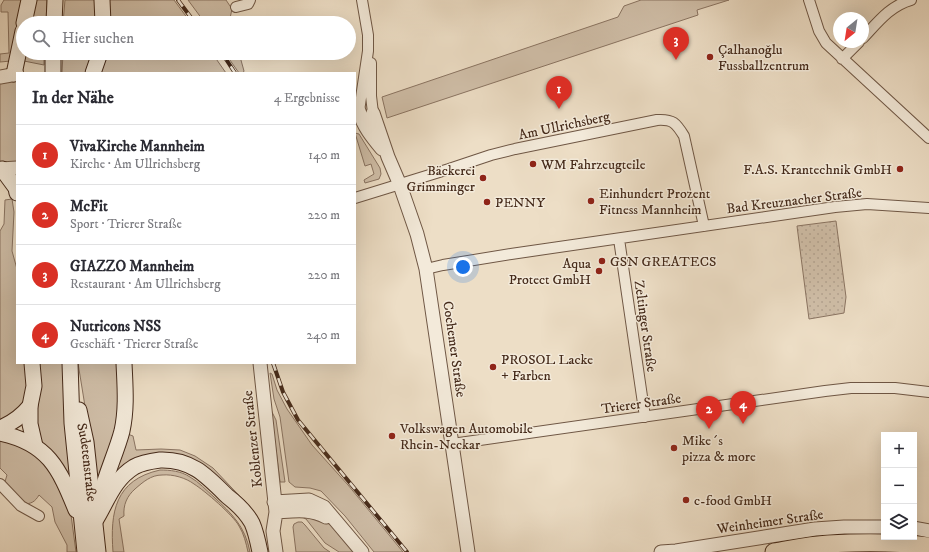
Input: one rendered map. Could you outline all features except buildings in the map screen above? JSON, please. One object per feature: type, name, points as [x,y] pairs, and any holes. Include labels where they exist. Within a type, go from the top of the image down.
[{"type":"highway","points":[[774,552],[827,544],[870,543],[929,546]]},
{"type":"main road","points":[[26,16],[29,0]]},
{"type":"main road","points":[[54,16],[55,0]]},
{"type":"main road","points":[[102,0],[103,16]]},
{"type":"main road","points":[[10,75],[16,55]]},
{"type":"main road","points":[[53,60],[53,72]]},
{"type":"main road","points":[[93,72],[98,60]]},
{"type":"main road","points":[[1,169],[16,188]]},
{"type":"main road","points":[[32,364],[34,386],[30,406],[30,424],[35,446]]},
{"type":"main road","points":[[89,524],[101,494],[122,431],[125,412],[126,388],[124,364]]},
{"type":"main road","name":"Sudetenstraße","points":[[70,369],[72,423],[89,524],[98,552]]},
{"type":"main road","points":[[0,428],[10,425],[30,406]]},
{"type":"main road","points":[[0,433],[35,446],[49,458],[89,524]]},
{"type":"main road","points":[[89,524],[105,504],[112,488],[134,467],[153,461],[172,460],[190,465],[206,475],[239,506],[251,522],[260,552]]},
{"type":"main road","name":"Sudetenstraße","points":[[85,552],[89,524]]},
{"type":"street","points":[[236,7],[248,4],[250,0]]},
{"type":"street","points":[[362,0],[368,35],[368,51],[358,116],[373,113],[371,96],[371,62],[368,51]]},
{"type":"street","points":[[809,0],[823,39],[842,59],[929,138]]},
{"type":"street","points":[[869,32],[890,10],[897,5],[911,0]]},
{"type":"street","points":[[842,59],[853,48]]},
{"type":"street","name":"Cochemer Straße","points":[[373,113],[417,234],[426,270],[468,552]]},
{"type":"street","name":"Cochemer Straße","points":[[358,116],[388,157]]},
{"type":"street","name":"Am Ullrichsberg","points":[[356,198],[491,155],[657,120],[669,119],[677,125],[684,136],[704,226]]},
{"type":"street","points":[[1,169],[16,168]]},
{"type":"street","name":"Bad Kreuznacher Straße","points":[[426,270],[443,265],[804,211],[867,204],[902,205],[929,208]]},
{"type":"street","name":"Zeltinger Straße","points":[[619,239],[645,417]]},
{"type":"street","name":"Koblenzer Straße","points":[[260,364],[275,507],[282,531],[285,552]]},
{"type":"street","name":"Trierer Straße","points":[[452,444],[851,388],[895,388],[929,392]]},
{"type":"street","points":[[0,484],[21,506],[38,516]]},
{"type":"street","points":[[275,507],[306,510],[321,514],[339,524],[362,552]]},
{"type":"street","name":"Koblenzer Straße","points":[[275,507],[273,531],[276,552]]},
{"type":"street","name":"Weinheimer Straße","points":[[661,552],[815,530],[844,527],[881,526]]},
{"type":"street","points":[[917,529],[929,531]]},
{"type":"shaded area","points":[[4,0],[26,0],[22,16],[16,16],[16,41],[11,61],[0,62],[0,54],[9,53],[8,12],[1,12],[1,5]]},
{"type":"shaded area","points":[[34,0],[47,0],[46,16],[31,16]]},
{"type":"shaded area","points":[[65,0],[99,0],[99,16],[64,16]]},
{"type":"shaded area","points":[[108,0],[174,0],[186,16],[108,16]]},
{"type":"shaded area","points":[[188,0],[226,0],[232,9],[230,16],[200,16]]},
{"type":"shaded area","points":[[641,0],[729,0],[697,10],[698,15],[387,118],[382,97],[618,17],[624,6]]},
{"type":"shaded area","points":[[44,60],[44,65],[24,61]]},
{"type":"shaded area","points":[[63,60],[94,60],[88,72],[62,72]]},
{"type":"shaded area","points":[[102,60],[217,60],[225,72],[96,72]]},
{"type":"shaded area","points":[[230,60],[241,60],[244,71],[238,72]]},
{"type":"shaded area","points":[[16,78],[16,164],[0,166],[0,81]]},
{"type":"shaded area","points":[[356,133],[359,134],[380,168],[381,174],[379,179],[365,183],[364,180],[374,174],[371,164],[365,166]]},
{"type":"shaded area","points":[[12,199],[14,212],[12,251],[16,265],[16,364],[28,364],[29,383],[20,413],[0,424],[0,231],[4,224],[5,200]]},
{"type":"shaded area","points":[[836,221],[846,297],[844,313],[809,319],[797,226]]},
{"type":"shaded area","points":[[37,364],[63,364],[75,492],[38,442],[34,433]]},
{"type":"shaded area","points":[[78,364],[120,364],[121,412],[96,497],[89,431]]},
{"type":"shaded area","points":[[270,373],[272,374],[277,390],[287,409],[312,445],[348,485],[403,552],[374,552],[345,516],[321,491],[310,488],[295,487],[289,482],[280,417],[274,399]]},
{"type":"shaded area","points":[[271,410],[276,420],[285,482],[280,482]]},
{"type":"shaded area","points":[[125,433],[133,436],[136,450],[180,450],[195,456],[213,468],[249,506],[258,520],[258,528],[178,457],[110,482]]},
{"type":"shaded area","points":[[0,438],[15,441],[48,462],[69,500],[76,552],[67,552],[67,545],[55,522],[52,507],[39,495],[32,502],[23,504],[4,485],[7,475],[0,468]]},
{"type":"shaded area","points":[[160,470],[183,473],[202,486],[227,509],[237,521],[245,535],[250,552],[248,552],[244,535],[236,521],[205,492],[183,478],[171,475],[158,475],[147,479],[138,486],[126,501],[124,516],[119,519],[124,552],[113,552],[113,524],[118,500],[133,481]]},
{"type":"shaded area","points":[[298,515],[322,519],[333,527],[354,552],[339,552],[325,543],[306,519]]},
{"type":"shaded area","points":[[302,522],[324,548],[330,552],[296,552],[293,527],[294,524]]},
{"type":"railway","points":[[178,0],[190,16]]},
{"type":"railway","points":[[227,60],[234,72]]},
{"type":"railway","points":[[273,364],[283,392],[298,420],[407,552]]},
{"type":"place","name":"Çalhanoğlu Fussballzentrum","points":[[710,57]]},
{"type":"place","name":"GIAZZO Mannheim","points":[[676,60]]},
{"type":"place","name":"VivaKirche Mannheim","points":[[559,109]]},
{"type":"place","name":"WM Fahrzeugteile","points":[[533,164]]},
{"type":"place","name":"F.A.S. Krantechnik GmbH","points":[[900,169]]},
{"type":"place","name":"Bäckerei Grimminger","points":[[483,178]]},
{"type":"place","name":"Einhundert Prozent Fitness Mannheim","points":[[591,201]]},
{"type":"place","name":"PENNY","points":[[487,202]]},
{"type":"place","name":"GSN GREATECS","points":[[602,261]]},
{"type":"place","name":"Aqua Protect GmbH","points":[[599,271]]},
{"type":"place","name":"PROSOL Lacke + Farben","points":[[493,367]]},
{"type":"place","name":"Nutricons NSS","points":[[743,424]]},
{"type":"place","name":"McFit","points":[[709,429]]},
{"type":"place","name":"Volkswagen Automobile Rhein-Neckar","points":[[392,436]]},
{"type":"place","name":"Mike´s pizza & more","points":[[674,448]]},
{"type":"place","name":"c-food GmbH","points":[[686,500]]}]
